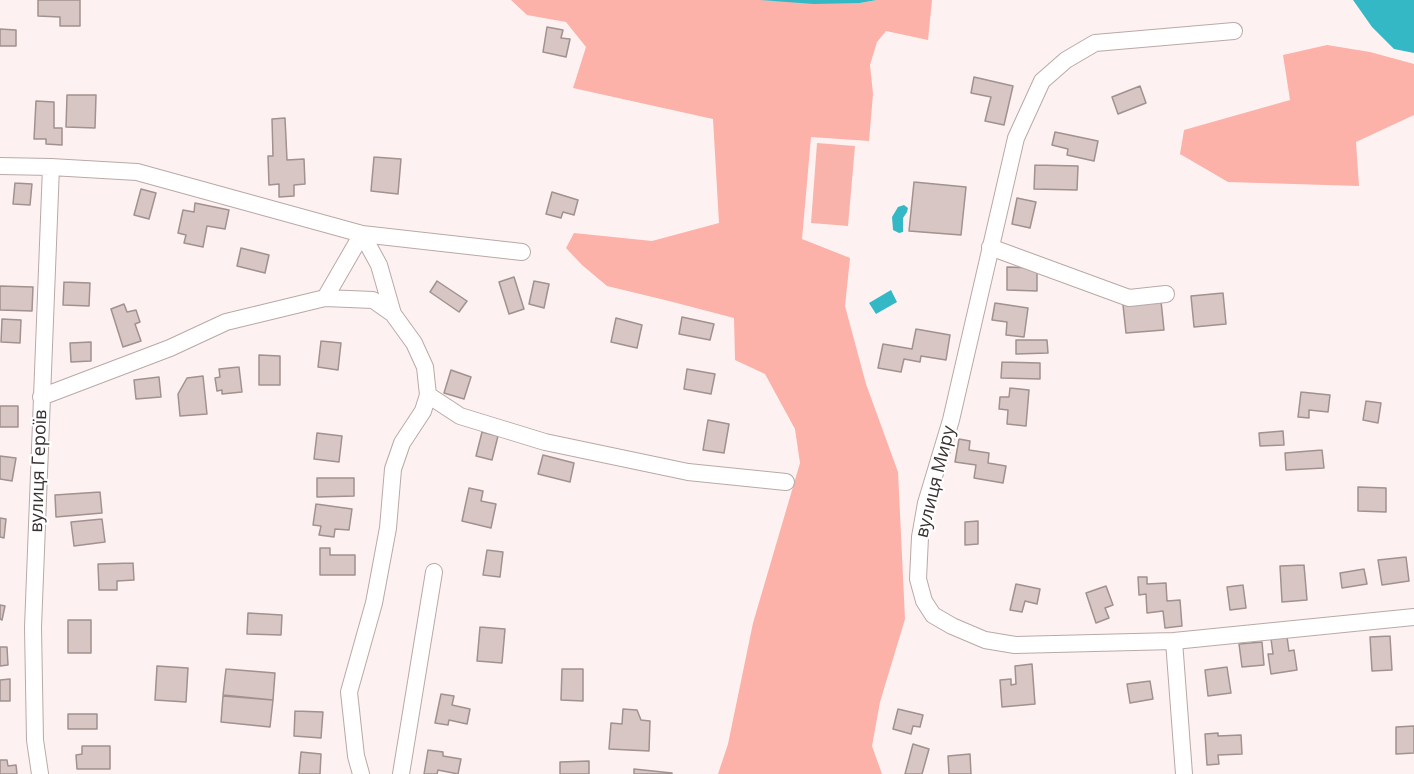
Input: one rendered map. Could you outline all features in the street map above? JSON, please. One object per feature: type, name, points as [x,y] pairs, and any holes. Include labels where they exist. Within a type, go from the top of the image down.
[{"type":"street","name":"вулиця Миру","points":[[1234,32],[1095,43],[1065,60],[1042,81],[1016,138],[951,420],[926,504],[920,537],[918,579],[924,601],[933,615],[952,626],[985,640],[1015,645],[1174,641],[1414,617]]},
{"type":"street","points":[[0,166],[137,172],[362,234],[522,252]]},
{"type":"street","name":"вулиця Героїв","points":[[40,774],[35,740],[33,627],[51,167]]},
{"type":"street","points":[[325,297],[362,234]]},
{"type":"street","points":[[362,234],[379,265],[393,314]]},
{"type":"street","points":[[990,247],[1129,298],[1166,294]]},
{"type":"street","points":[[41,397],[170,348],[226,322],[325,297],[373,300],[393,314],[414,343],[424,367],[428,395],[423,411],[402,443],[393,469],[388,528],[374,603],[349,692],[356,756],[361,774]]},
{"type":"street","points":[[428,395],[460,416],[545,442],[688,472],[786,482]]},
{"type":"street","points":[[401,774],[434,572]]},
{"type":"street","points":[[1174,641],[1184,774]]},
{"type":"shaded area","points":[[511,0],[760,0],[860,3],[877,0],[932,0],[928,40],[886,31],[877,42],[870,65],[873,94],[869,141],[811,137],[802,239],[850,258],[845,306],[866,384],[898,472],[905,619],[880,702],[872,746],[882,774],[718,774],[728,744],[753,623],[800,463],[795,429],[765,374],[735,360],[734,318],[607,286],[566,248],[574,233],[652,241],[719,223],[713,119],[573,88],[586,47],[566,22],[527,15]]},
{"type":"shaded area","points":[[1327,45],[1370,52],[1414,64],[1414,115],[1356,142],[1359,186],[1228,182],[1180,154],[1184,130],[1290,100],[1283,55]]},
{"type":"shaded area","points":[[817,143],[855,146],[848,226],[811,223]]},
{"type":"water","points":[[760,0],[877,0],[860,3],[814,4]]},
{"type":"water","points":[[1353,0],[1414,0],[1414,53],[1394,49],[1372,27]]},
{"type":"water","points":[[904,205],[908,208],[903,218],[903,232],[899,233],[893,230],[892,217],[898,207]]},
{"type":"water","points":[[891,290],[897,302],[876,314],[869,303]]},
{"type":"building","points":[[38,0],[80,0],[80,26],[60,26],[60,17],[38,16]]},
{"type":"building","points":[[547,27],[563,30],[561,38],[570,39],[566,57],[543,52]]},
{"type":"building","points":[[0,29],[16,30],[16,46],[0,46]]},
{"type":"building","points":[[974,77],[1013,86],[1004,125],[985,121],[991,97],[971,93]]},
{"type":"building","points":[[1140,86],[1146,103],[1118,114],[1112,97]]},
{"type":"building","points":[[67,95],[96,95],[95,128],[66,127]]},
{"type":"building","points":[[36,101],[54,102],[54,128],[62,128],[62,145],[46,144],[46,139],[34,139]]},
{"type":"building","points":[[285,118],[287,160],[304,159],[305,184],[294,185],[294,196],[279,197],[279,184],[269,185],[268,156],[273,156],[272,119]]},
{"type":"building","points":[[1055,132],[1098,141],[1094,161],[1067,155],[1068,149],[1052,145]]},
{"type":"building","points":[[374,157],[401,159],[398,194],[371,191]]},
{"type":"building","points":[[1035,165],[1078,166],[1077,190],[1034,189]]},
{"type":"building","points":[[914,182],[966,187],[961,235],[909,231]]},
{"type":"building","points":[[15,183],[32,184],[30,205],[13,204]]},
{"type":"building","points":[[141,189],[156,193],[149,219],[134,215]]},
{"type":"building","points":[[552,192],[578,200],[574,215],[563,212],[561,218],[546,214]]},
{"type":"building","points":[[1017,198],[1036,202],[1030,228],[1012,224]]},
{"type":"building","points":[[195,203],[229,210],[225,229],[207,226],[203,247],[184,243],[186,235],[178,233],[183,210],[194,212]]},
{"type":"building","points":[[241,248],[269,255],[265,273],[237,266]]},
{"type":"building","points":[[1007,267],[1037,268],[1037,291],[1007,290]]},
{"type":"building","points":[[514,277],[524,309],[509,314],[499,282]]},
{"type":"building","points":[[437,281],[467,301],[459,312],[430,292]]},
{"type":"building","points":[[534,281],[549,284],[544,308],[529,304]]},
{"type":"building","points":[[64,282],[90,283],[89,306],[63,305]]},
{"type":"building","points":[[0,286],[33,287],[32,311],[0,310]]},
{"type":"building","points":[[1223,293],[1226,324],[1194,327],[1191,296]]},
{"type":"building","points":[[1161,301],[1164,330],[1126,333],[1123,305]]},
{"type":"building","points":[[995,303],[1028,308],[1024,337],[1006,335],[1007,322],[992,320]]},
{"type":"building","points":[[124,304],[127,312],[136,310],[140,322],[135,324],[141,341],[123,347],[111,309]]},
{"type":"building","points":[[682,317],[714,324],[710,340],[679,334]]},
{"type":"building","points":[[616,318],[642,325],[637,348],[611,342]]},
{"type":"building","points":[[2,319],[21,320],[20,343],[1,342]]},
{"type":"building","points":[[916,329],[950,335],[946,360],[921,356],[920,362],[904,359],[901,372],[878,368],[883,344],[912,349]]},
{"type":"building","points":[[1016,340],[1047,340],[1048,353],[1016,354]]},
{"type":"building","points":[[321,341],[341,343],[338,370],[318,367]]},
{"type":"building","points":[[91,342],[91,361],[71,362],[70,343]]},
{"type":"building","points":[[259,355],[280,356],[280,385],[259,385]]},
{"type":"building","points":[[1002,362],[1040,363],[1040,379],[1001,378]]},
{"type":"building","points":[[239,367],[242,392],[222,394],[222,390],[217,391],[215,378],[220,377],[219,369]]},
{"type":"building","points":[[687,369],[715,374],[711,394],[684,389]]},
{"type":"building","points":[[451,370],[471,377],[464,399],[444,393]]},
{"type":"building","points":[[203,376],[207,414],[180,416],[178,394],[187,378]]},
{"type":"building","points":[[159,377],[161,397],[136,399],[134,380]]},
{"type":"building","points":[[1010,388],[1029,390],[1026,426],[1007,424],[1008,410],[999,409],[1000,397],[1009,397]]},
{"type":"building","points":[[1301,392],[1330,395],[1328,412],[1309,410],[1309,418],[1298,417]]},
{"type":"building","points":[[1366,401],[1381,403],[1378,423],[1363,420]]},
{"type":"building","points":[[0,406],[18,406],[18,427],[0,427]]},
{"type":"building","points":[[708,420],[729,424],[724,453],[703,450]]},
{"type":"building","points":[[1283,431],[1284,445],[1260,446],[1259,433]]},
{"type":"building","points":[[482,432],[498,436],[492,460],[476,456]]},
{"type":"building","points":[[317,433],[342,436],[339,462],[314,459]]},
{"type":"building","points":[[959,439],[970,441],[969,450],[989,453],[988,463],[1006,466],[1003,483],[974,478],[976,465],[955,462]]},
{"type":"building","points":[[1322,450],[1324,468],[1286,470],[1285,453]]},
{"type":"building","points":[[543,455],[574,463],[570,482],[538,474]]},
{"type":"building","points":[[0,456],[16,458],[12,481],[0,479]]},
{"type":"building","points":[[317,478],[354,478],[354,496],[317,497]]},
{"type":"building","points":[[1358,487],[1386,488],[1386,512],[1358,511]]},
{"type":"building","points":[[469,488],[483,491],[481,501],[496,504],[491,528],[462,521]]},
{"type":"building","points":[[100,492],[102,513],[56,517],[55,495]]},
{"type":"building","points":[[316,504],[352,509],[349,530],[335,529],[334,537],[319,535],[321,526],[313,525]]},
{"type":"building","points":[[0,518],[6,519],[4,538],[0,537]]},
{"type":"building","points":[[102,519],[105,542],[74,546],[71,522]]},
{"type":"building","points":[[978,521],[978,544],[965,545],[965,522]]},
{"type":"building","points":[[320,548],[330,548],[330,555],[355,555],[355,575],[320,575]]},
{"type":"building","points":[[487,550],[503,552],[500,577],[483,575]]},
{"type":"building","points":[[1406,557],[1409,581],[1382,585],[1378,560]]},
{"type":"building","points":[[133,563],[134,580],[117,581],[117,590],[99,590],[98,564]]},
{"type":"building","points":[[1304,565],[1307,600],[1282,602],[1280,566]]},
{"type":"building","points":[[1364,569],[1367,584],[1342,588],[1340,573]]},
{"type":"building","points":[[1138,577],[1147,577],[1147,584],[1166,583],[1167,601],[1180,600],[1182,626],[1165,628],[1163,611],[1147,613],[1146,594],[1139,595]]},
{"type":"building","points":[[1016,584],[1040,589],[1037,604],[1025,601],[1022,612],[1010,610]]},
{"type":"building","points":[[1243,585],[1246,608],[1230,610],[1227,587]]},
{"type":"building","points":[[1106,586],[1113,605],[1105,608],[1109,618],[1096,623],[1086,593]]},
{"type":"building","points":[[0,605],[5,606],[2,620],[0,619]]},
{"type":"building","points":[[248,613],[282,615],[281,635],[247,634]]},
{"type":"building","points":[[68,620],[91,620],[91,653],[68,653]]},
{"type":"building","points":[[480,627],[505,629],[502,663],[477,661]]},
{"type":"building","points":[[1390,636],[1392,670],[1372,671],[1370,637]]},
{"type":"building","points":[[1287,637],[1289,651],[1294,650],[1297,670],[1271,674],[1268,654],[1273,654],[1271,639]]},
{"type":"building","points":[[1262,642],[1264,665],[1242,667],[1239,644]]},
{"type":"building","points":[[0,647],[7,647],[8,665],[0,666]]},
{"type":"building","points":[[1032,664],[1035,704],[1002,707],[1000,680],[1011,679],[1011,685],[1016,684],[1015,666]]},
{"type":"building","points":[[157,666],[188,668],[186,702],[155,700]]},
{"type":"building","points":[[1227,667],[1231,693],[1208,696],[1205,670]]},
{"type":"building","points":[[226,669],[275,673],[273,700],[223,695]]},
{"type":"building","points":[[562,669],[583,669],[583,701],[561,700]]},
{"type":"building","points":[[10,679],[10,701],[0,701],[0,680]]},
{"type":"building","points":[[1150,681],[1153,699],[1130,703],[1127,684]]},
{"type":"building","points":[[441,694],[454,696],[452,705],[470,709],[467,724],[449,720],[448,725],[435,723]]},
{"type":"building","points":[[223,696],[273,700],[270,727],[221,722]]},
{"type":"building","points":[[623,709],[637,710],[641,720],[650,721],[649,751],[609,749],[611,723],[622,724]]},
{"type":"building","points":[[898,709],[923,715],[920,727],[913,726],[911,734],[893,729]]},
{"type":"building","points":[[295,711],[323,712],[321,738],[294,736]]},
{"type":"building","points":[[68,714],[97,714],[97,729],[68,729]]},
{"type":"building","points":[[1414,726],[1414,753],[1396,754],[1396,727]]},
{"type":"building","points":[[1218,733],[1218,736],[1241,735],[1242,754],[1218,755],[1219,764],[1207,765],[1205,734]]},
{"type":"building","points":[[913,744],[929,749],[922,774],[905,774]]},
{"type":"building","points":[[82,746],[110,746],[110,769],[77,769],[76,755],[82,754]]},
{"type":"building","points":[[428,750],[443,752],[443,756],[461,759],[458,774],[438,770],[437,774],[424,774]]},
{"type":"building","points":[[301,752],[321,754],[320,774],[299,774]]},
{"type":"building","points":[[970,754],[971,774],[949,774],[948,756]]},
{"type":"building","points":[[0,760],[7,760],[8,766],[16,765],[17,774],[0,774]]},
{"type":"building","points":[[589,761],[589,774],[560,774],[560,762]]},
{"type":"building","points":[[634,769],[672,773],[672,774],[634,774]]}]
